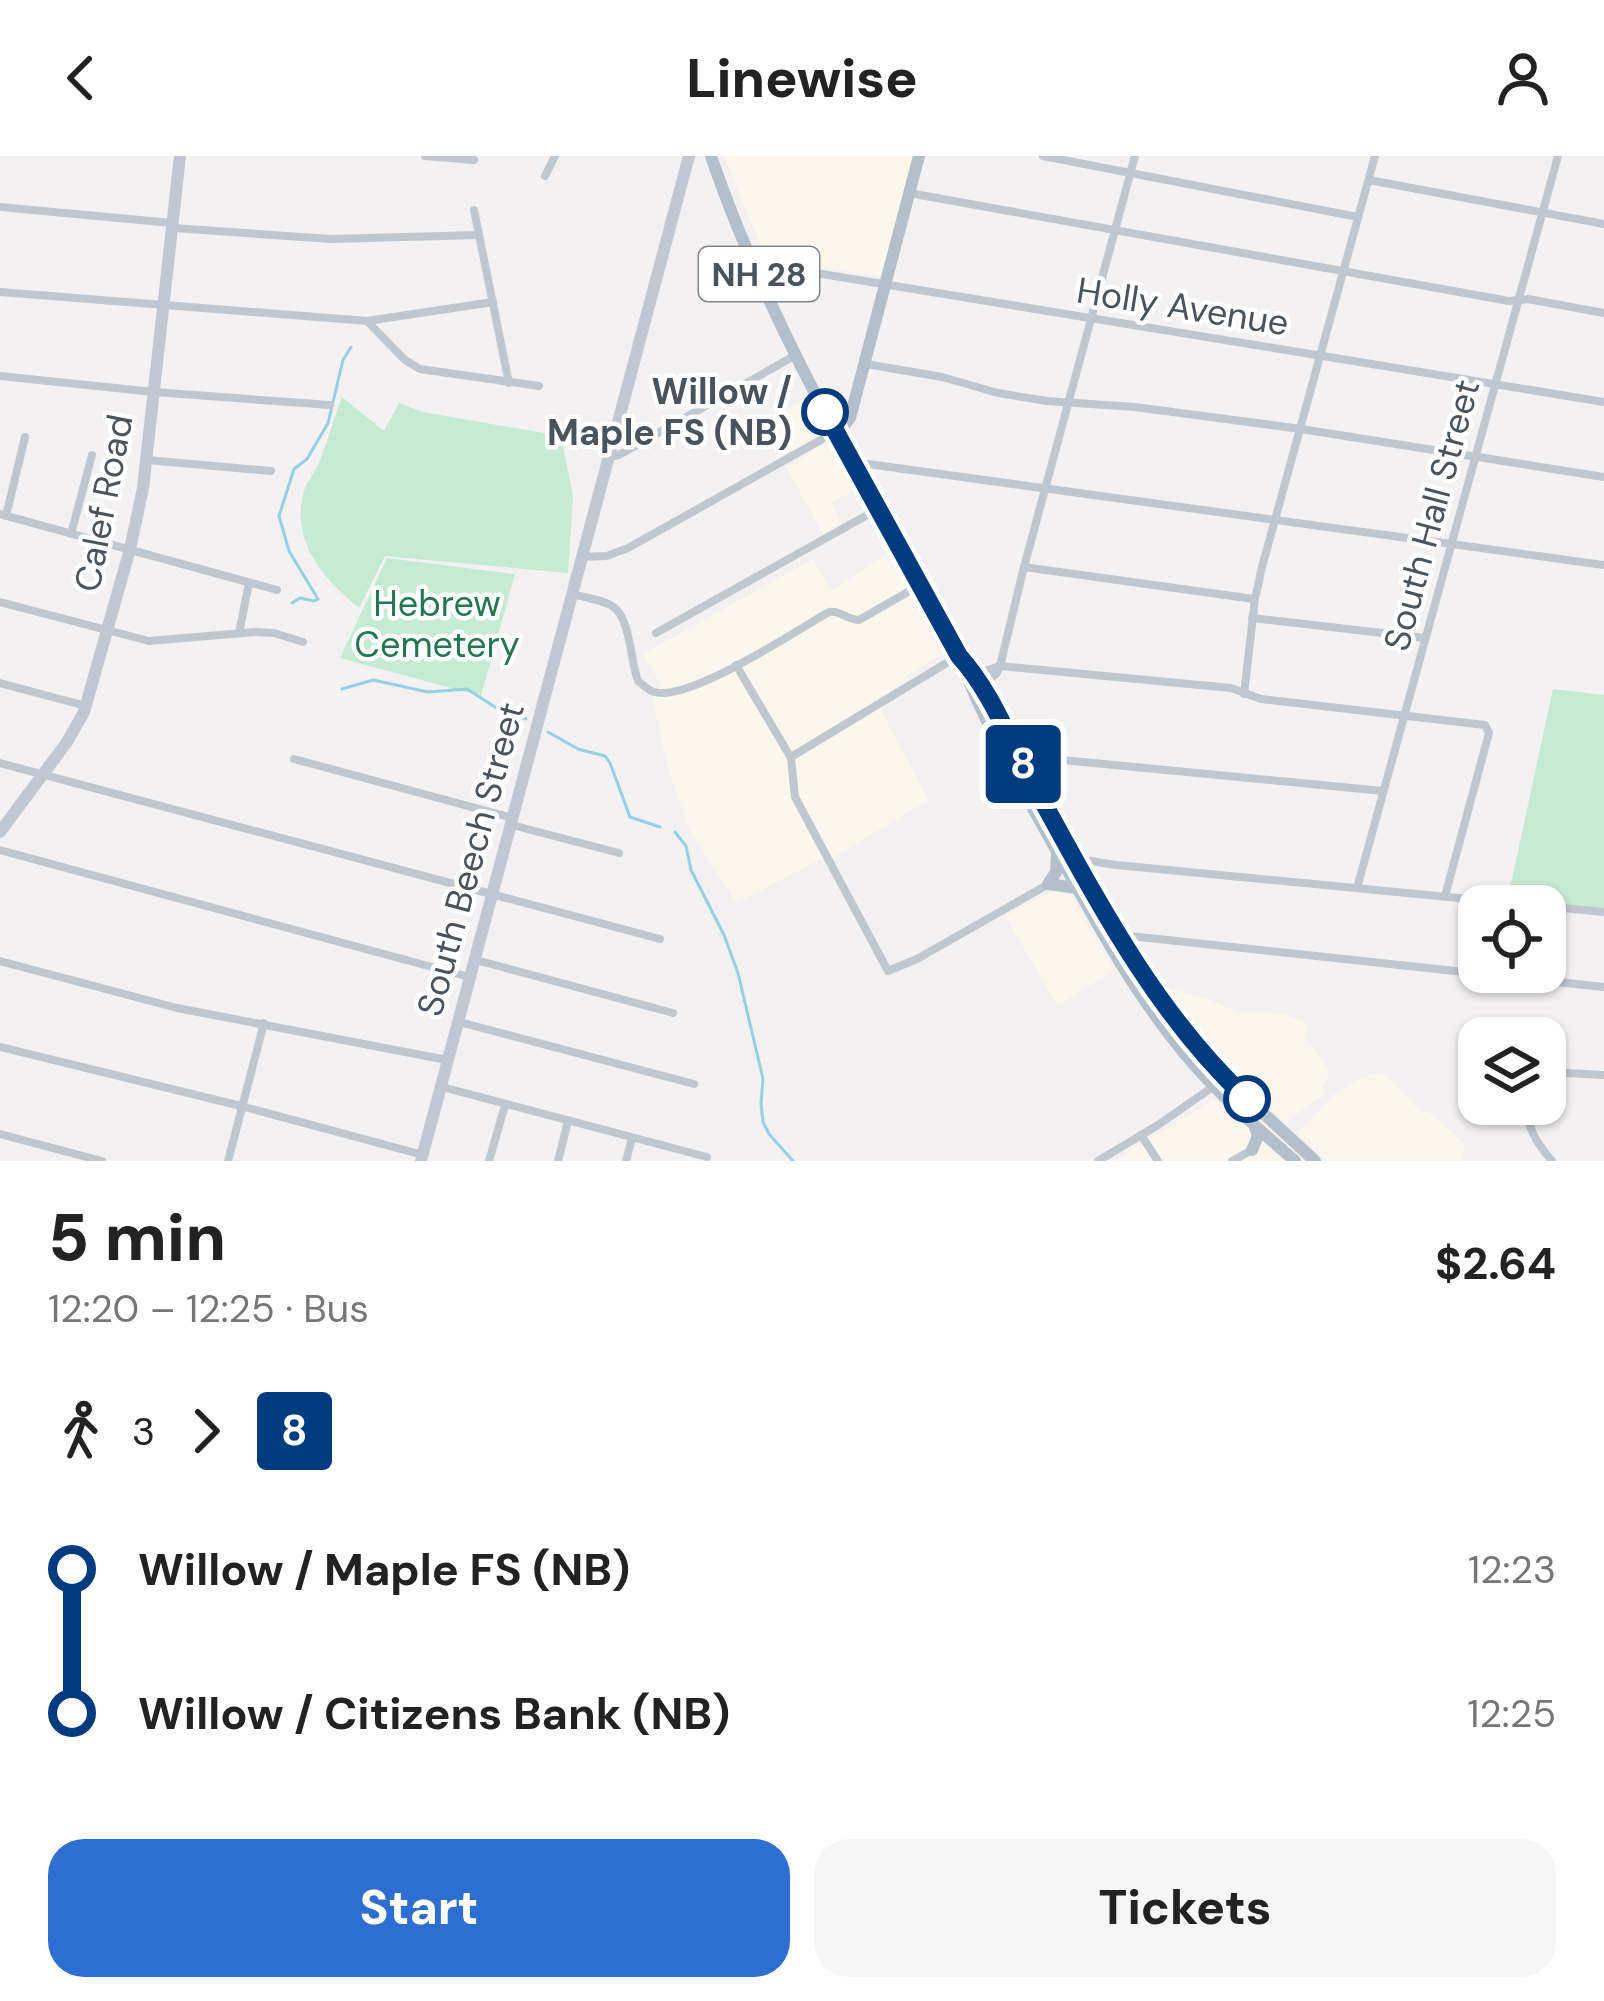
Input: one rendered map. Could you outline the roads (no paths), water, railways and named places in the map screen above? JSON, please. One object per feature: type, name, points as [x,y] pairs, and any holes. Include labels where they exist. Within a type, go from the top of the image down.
[{"type":"main road","name":"NH 28","points":[[711,156],[754,263],[835,432],[1012,746],[1065,853]]},
{"type":"main road","points":[[835,432],[850,418],[919,156]]},
{"type":"main road","name":"NH 28","points":[[975,683],[1065,853],[1156,994],[1251,1121],[1295,1161]]},
{"type":"main road","points":[[1065,853],[1048,884],[1077,888]]},
{"type":"main road","name":"NH 28","points":[[1075,870],[1077,888],[1102,933],[1182,1051],[1315,1161]]},
{"type":"main road","points":[[1251,1121],[1258,1132],[1252,1150]]},
{"type":"main road","points":[[1252,1150],[1271,1140]]},
{"type":"street","name":"Calef Road","points":[[0,832],[68,742],[86,706],[130,549],[147,460],[180,156]]},
{"type":"street","points":[[425,156],[474,160]]},
{"type":"street","points":[[545,176],[555,156]]},
{"type":"street","name":"South Beech Street","points":[[422,1158],[689,156]]},
{"type":"street","points":[[1043,156],[1358,217]]},
{"type":"street","points":[[975,683],[997,673],[1000,666],[1136,156]]},
{"type":"street","points":[[1244,694],[1255,599],[1375,156]]},
{"type":"street","name":"South Hall Street","points":[[1357,888],[1558,156]]},
{"type":"street","points":[[1369,180],[1604,224]]},
{"type":"street","points":[[910,193],[1509,301],[1604,313]]},
{"type":"street","points":[[0,207],[331,238],[478,236]]},
{"type":"street","points":[[474,210],[509,383]]},
{"type":"street","name":"Holly Avenue","points":[[754,263],[1604,402]]},
{"type":"street","points":[[0,292],[367,321],[493,302]]},
{"type":"street","points":[[367,321],[420,369],[539,386]]},
{"type":"street","points":[[608,457],[796,355]]},
{"type":"street","points":[[864,363],[1069,404],[1135,407],[1301,429],[1604,477]]},
{"type":"street","points":[[0,376],[331,405]]},
{"type":"street","points":[[583,557],[608,556],[628,548],[835,432]]},
{"type":"street","points":[[25,437],[3,515],[277,590]]},
{"type":"street","points":[[71,534],[92,455]]},
{"type":"street","points":[[147,460],[271,471]]},
{"type":"street","points":[[852,462],[1604,565]]},
{"type":"street","points":[[656,633],[878,508]]},
{"type":"street","points":[[1024,567],[1255,599]]},
{"type":"street","points":[[239,633],[249,583]]},
{"type":"street","points":[[573,594],[619,611],[635,674],[653,692],[667,692],[698,684],[829,612],[859,620],[920,585]]},
{"type":"street","points":[[0,602],[158,641],[239,633],[274,633],[303,641]]},
{"type":"street","points":[[1252,618],[1426,638]]},
{"type":"street","points":[[791,758],[959,656]]},
{"type":"street","points":[[736,665],[791,758],[795,797],[888,971],[1048,884]]},
{"type":"street","points":[[1000,666],[1231,688],[1261,699],[1488,727],[1445,896]]},
{"type":"street","points":[[0,683],[86,706]]},
{"type":"street","points":[[1012,746],[1052,759],[1384,790]]},
{"type":"street","points":[[294,759],[619,853]]},
{"type":"street","points":[[1030,779],[1036,765],[1052,759]]},
{"type":"street","points":[[0,763],[660,939]]},
{"type":"street","points":[[0,850],[470,977]]},
{"type":"street","points":[[1065,853],[1116,865],[1604,912]]},
{"type":"street","points":[[1075,870],[1116,865]]},
{"type":"street","points":[[1102,933],[1604,987]]},
{"type":"street","points":[[474,960],[673,1013]]},
{"type":"street","points":[[0,961],[177,1008],[447,1060]]},
{"type":"street","points":[[457,1022],[694,1084]]},
{"type":"street","points":[[228,1161],[264,1023]]},
{"type":"street","points":[[0,1047],[242,1106],[422,1158]]},
{"type":"street","points":[[1566,1073],[1604,1076]]},
{"type":"street","points":[[1097,1161],[1219,1082]]},
{"type":"street","points":[[440,1087],[694,1158],[706,1157]]},
{"type":"street","points":[[489,1161],[505,1105]]},
{"type":"street","points":[[558,1161],[568,1121]]},
{"type":"street","points":[[1530,1125],[1552,1161]]},
{"type":"street","points":[[0,1134],[102,1161]]},
{"type":"street","points":[[1141,1135],[1158,1161]]},
{"type":"street","points":[[626,1161],[632,1138]]},
{"type":"street","points":[[1232,1161],[1252,1150]]},
{"type":"waterway","points":[[292,603],[300,598],[318,599],[289,551],[279,516],[294,469],[307,459],[328,423],[343,360],[351,347]]},
{"type":"waterway","points":[[342,689],[373,680],[428,692],[467,689],[526,719]]},
{"type":"waterway","points":[[548,732],[578,749],[605,756],[630,817],[660,827]]},
{"type":"waterway","points":[[675,832],[686,846],[691,870],[738,973],[763,1079],[763,1122],[793,1161]]},
{"type":"place","name":"Willow / Maple FS (NB)","points":[[825,412]]},
{"type":"park label","name":"Hebrew Cemetery","points":[[437,624]]}]
